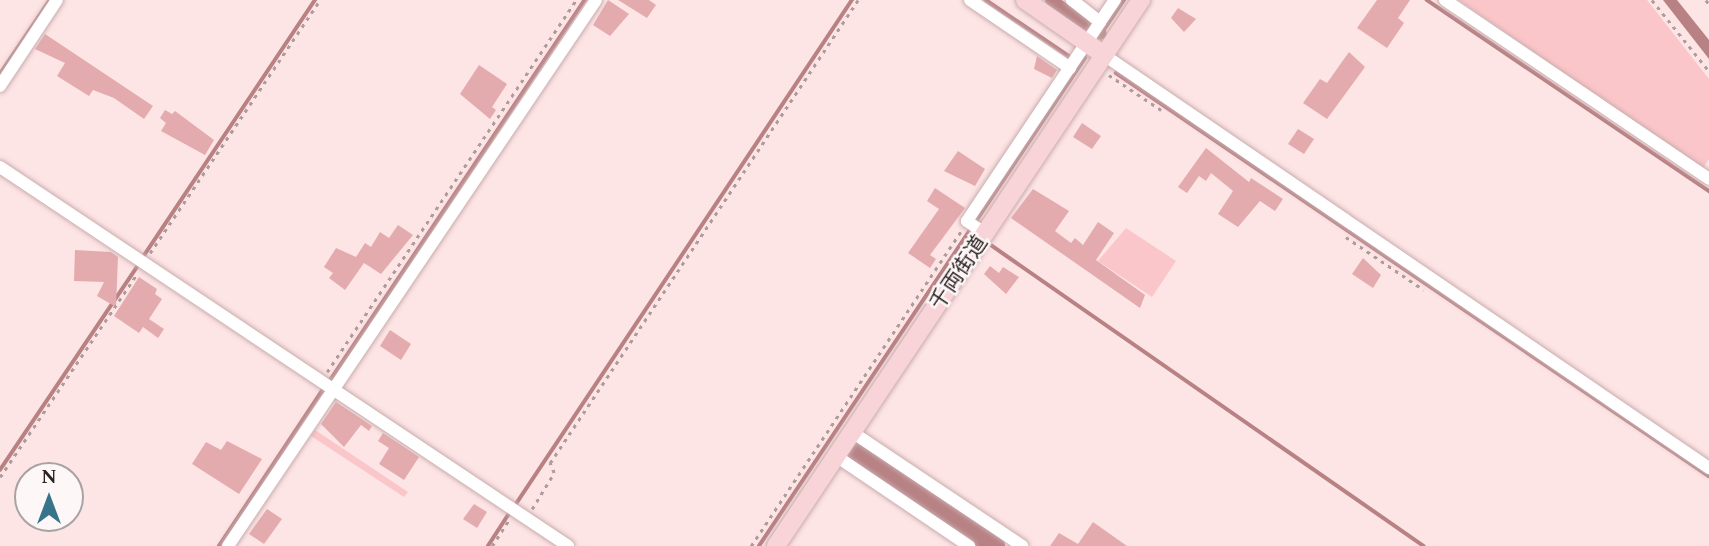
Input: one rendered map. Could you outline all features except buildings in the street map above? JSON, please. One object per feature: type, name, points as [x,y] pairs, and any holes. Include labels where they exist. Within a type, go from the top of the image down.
[{"type":"street","points":[[0,86],[57,0]]},
{"type":"street","points":[[228,546],[328,384],[596,0]]},
{"type":"street","points":[[970,0],[1070,68]]},
{"type":"street","points":[[1025,0],[1094,31]]},
{"type":"street","points":[[1072,0],[1094,31],[1104,55],[1709,468]]},
{"type":"street","points":[[975,226],[1070,68],[1115,0]]},
{"type":"street","name":"千両街道","points":[[776,546],[852,432],[975,226],[1104,55],[1141,0]]},
{"type":"street","points":[[1445,0],[1709,179]]},
{"type":"street","points":[[0,167],[568,546]]},
{"type":"street","points":[[852,432],[1022,546]]},
{"type":"street","points":[[836,456],[969,546]]},
{"type":"path","points":[[0,477],[320,0]]},
{"type":"path","points":[[328,384],[387,283],[496,124],[576,0]]},
{"type":"path","points":[[492,546],[554,473],[549,470],[550,463],[858,0]]},
{"type":"path","points":[[1652,0],[1709,71]]},
{"type":"path","points":[[751,546],[937,268],[975,226]]},
{"type":"shaded area","points":[[1459,0],[1647,0],[1709,79],[1709,159],[1702,170]]},
{"type":"shaded area","points":[[1663,0],[1677,0],[1709,40],[1709,59]]},
{"type":"shaded area","points":[[1126,228],[1176,261],[1152,297],[1098,261]]},
{"type":"shaded area","points":[[315,430],[408,492],[404,497],[311,436]]},
{"type":"waterway","points":[[0,74],[50,0]]},
{"type":"waterway","points":[[143,257],[315,0]]},
{"type":"waterway","points":[[329,382],[585,0]]},
{"type":"waterway","points":[[516,504],[852,0]]},
{"type":"waterway","points":[[986,0],[1069,56]]},
{"type":"waterway","points":[[1051,0],[1101,34]]},
{"type":"waterway","points":[[1101,34],[1124,0]]},
{"type":"waterway","points":[[1427,0],[1709,191]]},
{"type":"waterway","points":[[759,546],[1085,58]]},
{"type":"waterway","points":[[1116,73],[1709,476]]},
{"type":"waterway","points":[[991,245],[1424,546]]},
{"type":"waterway","points":[[0,470],[139,264]]},
{"type":"waterway","points":[[219,546],[324,388]]},
{"type":"waterway","points":[[853,452],[993,546]]},
{"type":"waterway","points":[[488,546],[509,514]]}]
